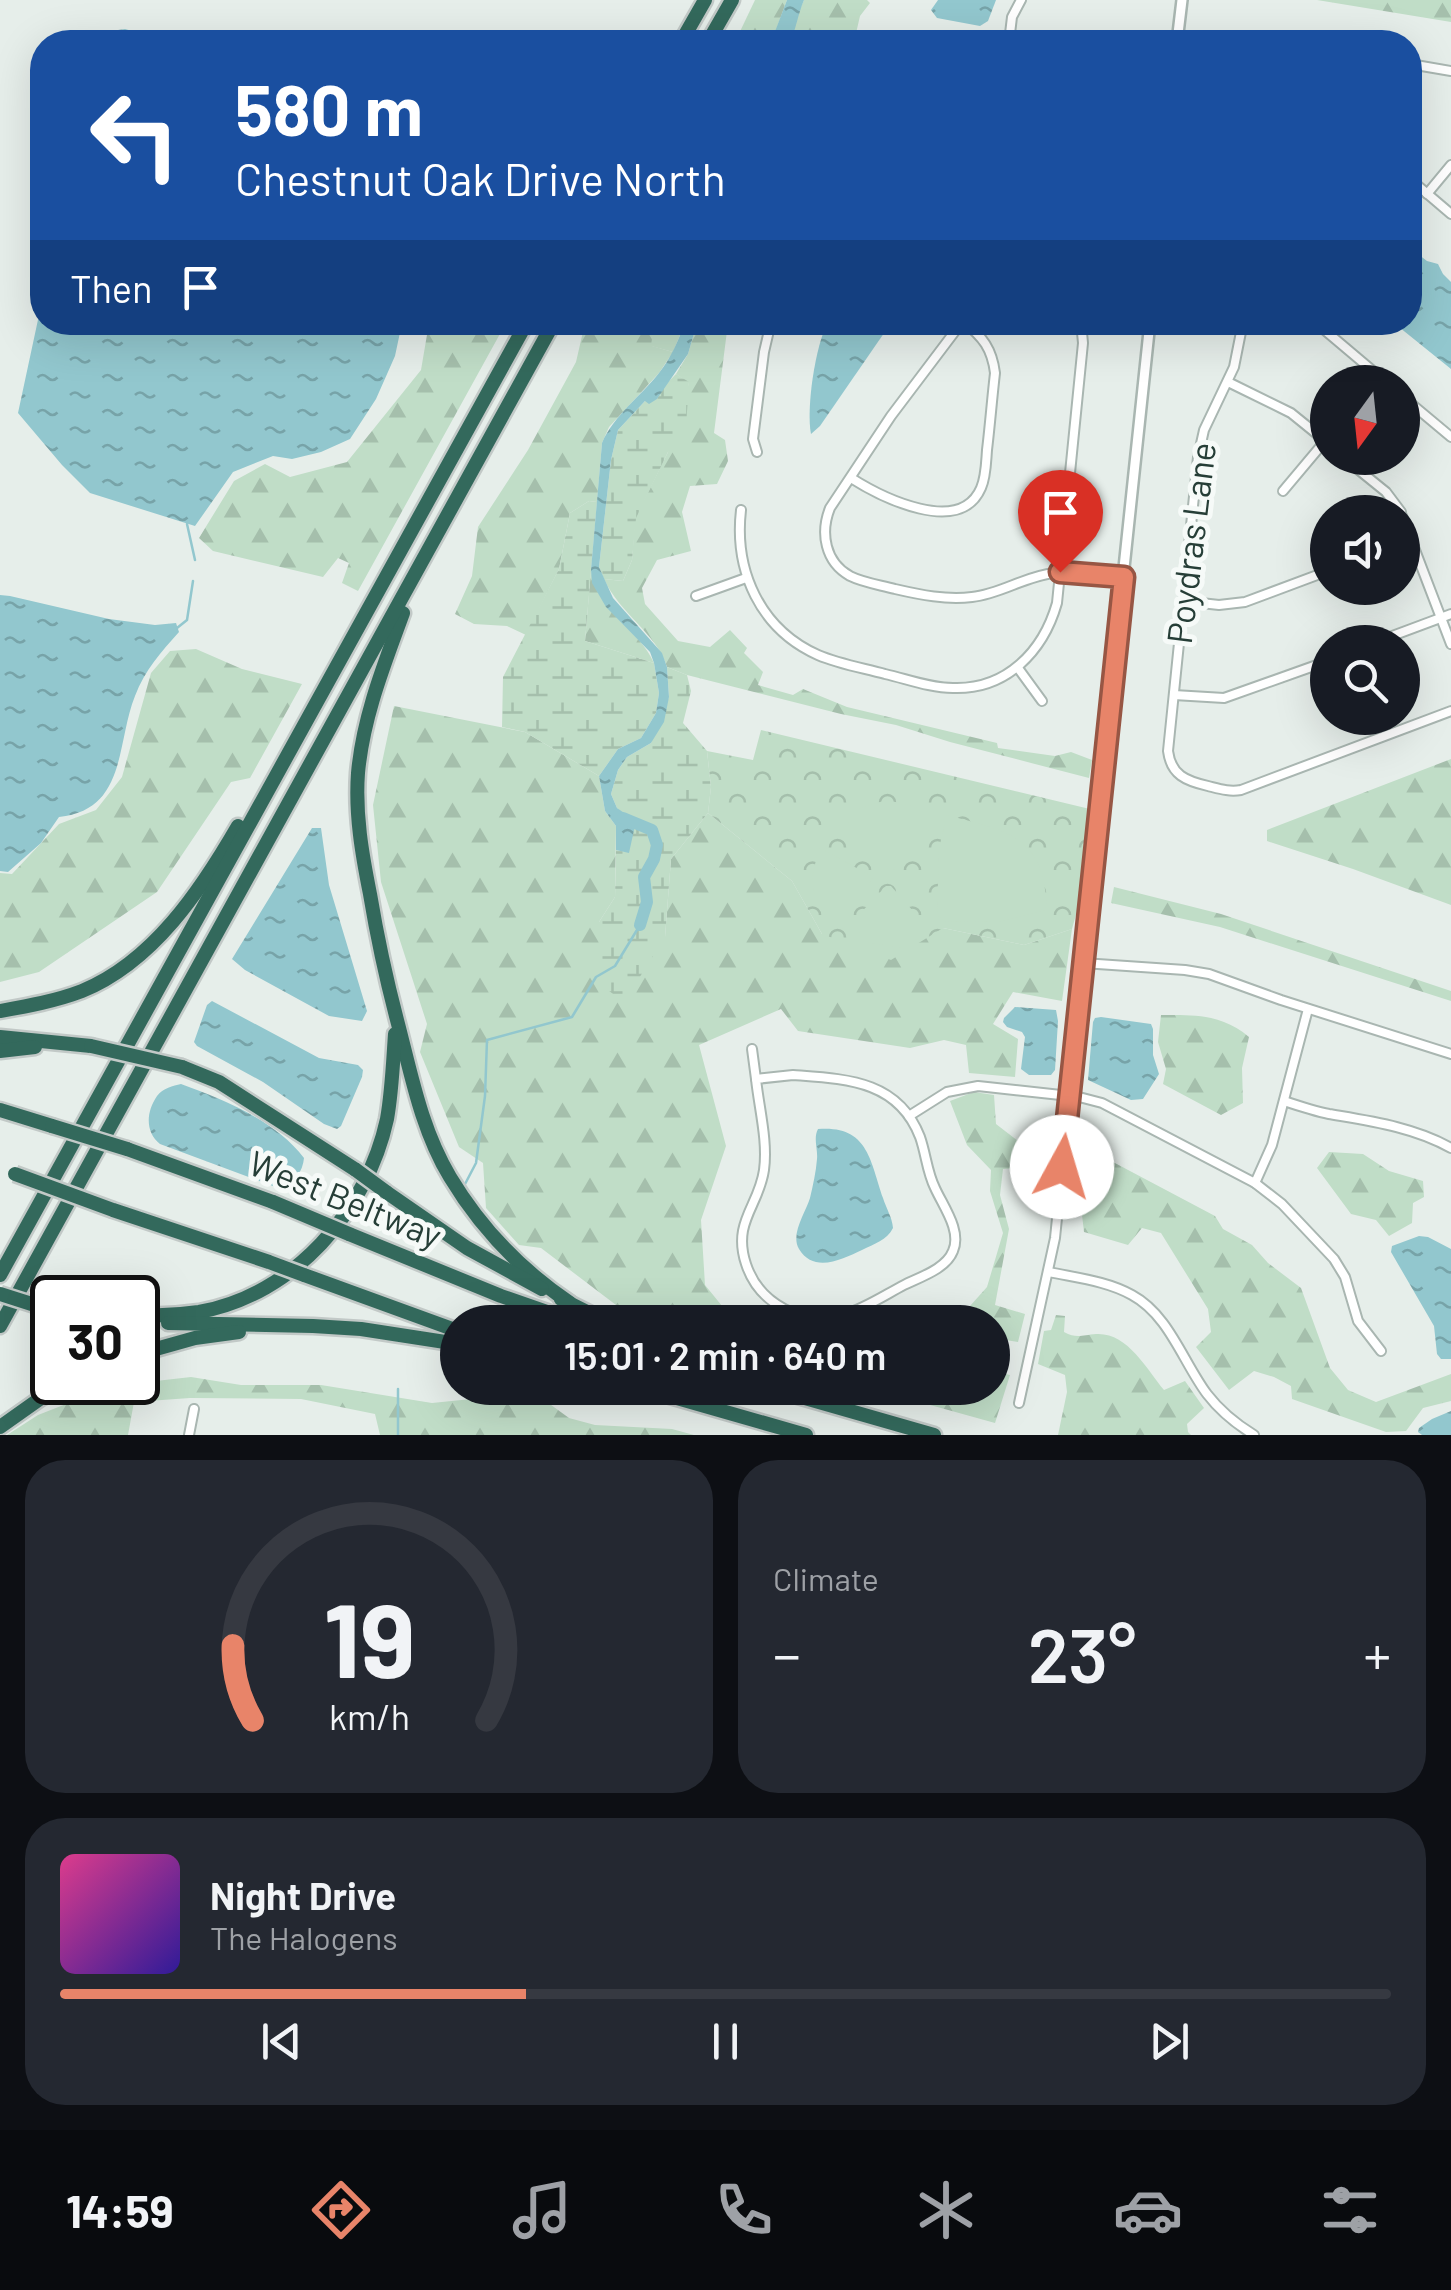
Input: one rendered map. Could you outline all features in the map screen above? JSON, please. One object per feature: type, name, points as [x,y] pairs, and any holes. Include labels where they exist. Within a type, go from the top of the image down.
[{"type":"highway","points":[[688,30],[705,0]]},
{"type":"highway","points":[[715,30],[732,0]]},
{"type":"highway","points":[[0,1274],[520,335]]},
{"type":"highway","points":[[0,1326],[547,335]]},
{"type":"highway","points":[[418,571],[368,712],[358,774],[361,850],[385,979],[416,1094],[448,1174],[478,1219],[520,1264],[576,1305]]},
{"type":"highway","points":[[0,1011],[84,990],[125,967],[168,926],[209,874],[325,678],[336,669]]},
{"type":"highway","points":[[160,1316],[197,1312],[232,1302],[295,1269],[329,1236],[352,1204],[386,1121],[397,1018]]},
{"type":"highway","points":[[0,1036],[91,1046],[182,1067],[219,1082],[356,1170],[467,1248],[517,1278],[570,1302]]},
{"type":"highway","points":[[0,1051],[91,1046]]},
{"type":"highway","name":"West Beltway","points":[[0,1110],[127,1149],[273,1202],[526,1305]]},
{"type":"highway","points":[[8,1171],[440,1324]]},
{"type":"highway","points":[[0,1294],[30,1303]]},
{"type":"highway","points":[[160,1319],[361,1329],[440,1341]]},
{"type":"highway","points":[[160,1348],[226,1333],[313,1326]]},
{"type":"highway","points":[[0,1427],[31,1405]]},
{"type":"highway","points":[[701,1405],[806,1435]]},
{"type":"highway","points":[[830,1405],[934,1435]]},
{"type":"street","points":[[1010,30],[1021,0]]},
{"type":"street","points":[[1179,30],[1182,0]]},
{"type":"street","points":[[1422,66],[1451,71]]},
{"type":"street","points":[[1427,194],[1451,165]]},
{"type":"street","points":[[1422,190],[1451,214]]},
{"type":"street","points":[[757,452],[753,439],[768,335]]},
{"type":"street","points":[[953,335],[891,416],[826,518],[824,540],[828,551],[842,570],[861,580],[953,598],[974,597],[1036,575],[1060,572],[1124,577]]},
{"type":"street","points":[[851,478],[888,499],[938,512],[950,512],[970,502],[981,488],[995,373],[993,359],[977,335]]},
{"type":"street","points":[[741,510],[739,546],[756,600],[780,629],[808,650],[937,686],[952,688],[991,682],[1018,668],[1034,652],[1048,630],[1057,603],[1083,335]]},
{"type":"street","points":[[1019,1403],[1055,1238],[1149,335]]},
{"type":"street","name":"Poydras Lane","points":[[1240,335],[1234,367],[1200,444],[1168,750],[1174,770],[1192,782],[1234,792],[1451,711]]},
{"type":"street","points":[[1330,335],[1366,365]]},
{"type":"street","points":[[1228,382],[1291,413],[1310,429]]},
{"type":"street","points":[[1420,411],[1451,437]]},
{"type":"street","points":[[1283,491],[1310,460]]},
{"type":"street","points":[[1365,475],[1388,495]]},
{"type":"street","points":[[1420,565],[1446,616],[1451,644]]},
{"type":"street","points":[[1183,601],[1220,605],[1245,602],[1310,577]]},
{"type":"street","points":[[696,596],[746,578]]},
{"type":"street","points":[[1420,626],[1446,616]]},
{"type":"street","points":[[1174,695],[1224,698],[1310,667]]},
{"type":"street","points":[[1018,668],[1042,702]]},
{"type":"street","points":[[1082,963],[1220,977],[1451,1054]]},
{"type":"street","points":[[1254,1183],[1272,1145],[1308,1009]]},
{"type":"street","points":[[752,1049],[764,1148],[763,1174],[743,1226],[744,1256],[754,1282],[774,1303],[800,1316],[830,1318],[853,1312],[944,1264],[954,1250],[956,1232],[932,1181],[910,1116],[882,1092],[855,1080],[793,1076],[756,1079]]},
{"type":"street","points":[[910,1116],[947,1092],[978,1086],[1070,1095],[1102,1104],[1254,1183],[1282,1204],[1334,1259],[1346,1277],[1358,1321],[1381,1351]]},
{"type":"street","points":[[1284,1101],[1378,1122],[1451,1148]]},
{"type":"street","points":[[1049,1272],[1106,1284],[1144,1302],[1163,1324],[1205,1392],[1226,1415],[1254,1435]]},
{"type":"street","points":[[190,1435],[194,1409]]},
{"type":"green space","points":[[755,0],[787,0],[776,30],[741,30]]},
{"type":"green space","points":[[804,0],[870,3],[860,16],[857,30],[793,30]]},
{"type":"green space","points":[[1317,0],[1451,0],[1451,22]]},
{"type":"green space","points":[[427,335],[499,335],[358,591],[342,583],[349,563],[338,558],[323,577],[213,551],[199,538],[234,481],[265,464],[290,477],[347,462],[421,370]]},
{"type":"green space","points":[[582,335],[653,335],[652,346],[673,352],[609,427],[602,443],[597,502],[589,501],[570,513],[559,569],[526,635],[507,626],[474,624],[455,614],[472,576],[478,527],[528,450],[576,362]]},
{"type":"green space","points":[[652,335],[680,335],[673,352],[651,346]]},
{"type":"green space","points":[[694,335],[726,335],[714,433],[725,440],[728,461],[717,484],[690,486],[682,512],[691,551],[657,560],[642,588],[645,604],[678,641],[710,647],[730,630],[747,648],[744,653],[763,672],[758,685],[793,695],[803,689],[847,707],[997,743],[998,748],[1055,756],[1071,752],[1092,760],[1089,778],[667,667],[655,644],[619,603],[604,579],[623,581],[632,560],[635,518],[668,452],[689,383],[676,374]]},
{"type":"green space","points":[[676,374],[689,382],[685,441],[668,452],[636,518],[632,560],[623,581],[604,579],[599,567],[618,430],[646,400],[657,399]]},
{"type":"green space","points":[[589,501],[597,502],[585,641],[654,663],[659,693],[656,713],[641,738],[618,749],[599,776],[525,732],[502,727],[503,677],[559,569],[570,513]]},
{"type":"green space","points":[[591,570],[609,609],[639,640],[654,663],[585,641]]},
{"type":"green space","points":[[196,649],[242,669],[302,684],[250,778],[231,782],[157,892],[39,972],[0,982],[0,873],[12,874],[59,824],[96,810],[122,777],[151,673],[170,651]]},
{"type":"green space","points":[[667,667],[687,675],[691,691],[683,723],[707,751],[711,787],[708,813],[671,859],[665,937],[624,1002],[601,985],[599,922],[615,897],[616,850],[629,852],[627,817],[617,808],[611,794],[618,770],[627,757],[651,743],[669,697]]},
{"type":"green space","points":[[394,706],[525,732],[599,776],[605,811],[616,826],[615,897],[599,922],[665,937],[671,859],[708,813],[792,881],[822,934],[943,928],[1024,945],[1072,929],[1062,1001],[1013,992],[993,1024],[1018,1039],[1015,1077],[969,1073],[966,1045],[944,1040],[910,1048],[798,1031],[781,1009],[699,1045],[726,1146],[701,1220],[705,1285],[721,1305],[616,1305],[541,1248],[519,1245],[486,1208],[483,1163],[459,1147],[420,1052],[427,1024],[381,882],[373,805]]},
{"type":"green space","points":[[761,730],[1094,810],[1088,871],[1072,929],[1024,945],[943,928],[891,960],[822,934],[792,881],[708,813],[711,787],[707,751],[753,760]]},
{"type":"green space","points":[[1451,759],[1451,905],[1267,841],[1267,830]]},
{"type":"green space","points":[[886,800],[914,806],[935,823],[894,870],[888,869],[848,823],[859,809]]},
{"type":"green space","points":[[947,815],[1006,833],[1031,851],[1039,866],[1047,910],[999,922],[944,921],[937,915],[939,848]]},
{"type":"green space","points":[[820,848],[873,877],[842,929],[814,893],[813,873]]},
{"type":"green space","points":[[886,886],[891,886],[929,929],[903,948],[869,943],[851,923]]},
{"type":"green space","points":[[1114,887],[1221,914],[1451,991],[1451,1001],[1220,927],[1111,903]]},
{"type":"green space","points":[[1161,1015],[1218,1020],[1249,1037],[1242,1068],[1243,1103],[1221,1115],[1163,1084],[1166,1069],[1158,1042]]},
{"type":"green space","points":[[974,1092],[994,1095],[996,1124],[1031,1151],[1054,1156],[1051,1165],[1003,1169],[1000,1195],[1009,1229],[995,1305],[971,1305],[987,1287],[1003,1233],[990,1191],[991,1170],[967,1145],[950,1101]]},
{"type":"green space","points":[[1079,1144],[1215,1216],[1223,1229],[1252,1245],[1301,1288],[1330,1368],[1348,1390],[1376,1402],[1451,1374],[1451,1401],[1423,1408],[1406,1431],[1386,1432],[1292,1399],[1291,1386],[1254,1371],[1229,1390],[1196,1347],[1211,1332],[1208,1309],[1161,1233],[1142,1228],[1128,1245],[1084,1232],[1082,1215],[1069,1210]]},
{"type":"green space","points":[[1329,1152],[1363,1154],[1389,1171],[1423,1181],[1424,1197],[1413,1203],[1412,1223],[1389,1236],[1376,1220],[1351,1214],[1317,1168]]},
{"type":"green space","points":[[1010,1310],[1025,1314],[1018,1342],[1010,1341]]},
{"type":"green space","points":[[1056,1315],[1065,1316],[1064,1332],[1076,1336],[1107,1335],[1126,1345],[1164,1390],[1185,1381],[1204,1408],[1187,1424],[1191,1435],[1058,1435],[1067,1392],[1065,1375],[1038,1364],[1044,1331],[1051,1330]]},
{"type":"green space","points":[[191,1377],[241,1385],[321,1385],[440,1405],[551,1405],[569,1418],[595,1425],[672,1429],[694,1435],[380,1435],[375,1414],[301,1399],[160,1400],[160,1381]]},
{"type":"green space","points":[[64,1405],[133,1405],[128,1435],[7,1435],[38,1415]]},
{"type":"green space","points":[[930,1405],[1001,1405],[995,1423]]},
{"type":"water","points":[[787,0],[804,0],[794,30],[776,30]]},
{"type":"water","points":[[938,0],[996,0],[988,21],[980,26],[937,18],[931,10]]},
{"type":"water","points":[[1422,257],[1438,264],[1451,282],[1451,369],[1409,335],[1422,335]]},
{"type":"water","points":[[35,335],[399,335],[395,356],[376,399],[350,439],[321,452],[292,459],[273,456],[233,472],[195,526],[90,493],[18,413]]},
{"type":"water","points":[[680,335],[694,335],[688,354],[657,399],[649,404],[645,401],[618,430],[599,567],[613,598],[662,653],[667,667],[669,697],[664,722],[651,743],[627,757],[618,770],[611,794],[617,808],[636,821],[629,853],[616,850],[616,826],[605,811],[599,776],[618,749],[641,738],[656,713],[659,693],[650,652],[606,607],[592,583],[602,443],[674,349]]},
{"type":"water","points":[[823,335],[883,335],[811,434],[810,409]]},
{"type":"water","points":[[0,595],[109,619],[155,625],[176,623],[179,632],[139,687],[108,788],[97,802],[81,812],[59,817],[41,843],[8,872],[0,871]]},
{"type":"water","points":[[312,828],[321,828],[329,885],[367,1011],[362,1021],[329,1016],[232,959]]},
{"type":"water","points":[[212,1001],[319,1058],[358,1065],[363,1070],[362,1077],[341,1126],[337,1129],[324,1124],[263,1082],[197,1046],[194,1042]]},
{"type":"water","points":[[1015,1007],[1056,1010],[1055,1070],[1051,1075],[1029,1075],[1021,1069],[1025,1037],[1003,1022]]},
{"type":"water","points":[[1101,1017],[1151,1024],[1159,1074],[1143,1099],[1131,1100],[1088,1080],[1093,1022]]},
{"type":"water","points":[[181,1084],[232,1105],[279,1133],[304,1158],[297,1176],[281,1189],[160,1144],[150,1128],[151,1109],[162,1091]]},
{"type":"water","points":[[818,1129],[847,1133],[864,1148],[893,1228],[876,1244],[821,1263],[805,1257],[797,1243],[797,1230],[814,1178]]},
{"type":"water","points":[[1419,1236],[1451,1249],[1451,1359],[1441,1359],[1437,1354],[1434,1326],[1391,1252],[1392,1246]]},
{"type":"water","points":[[1451,1411],[1451,1435],[1418,1432],[1432,1419]]},
{"type":"waterway","points":[[187,524],[195,560]]},
{"type":"waterway","points":[[177,628],[187,620],[193,581]]},
{"type":"waterway","points":[[623,818],[652,830],[657,845],[644,877],[647,902],[640,925]]},
{"type":"waterway","points":[[464,1186],[476,1163],[487,1040],[572,1017],[596,977],[615,966],[640,925]]},
{"type":"waterway","points":[[398,1389],[398,1435]]},
{"type":"route","points":[[1060,572],[1124,577],[1062,1167]]}]
